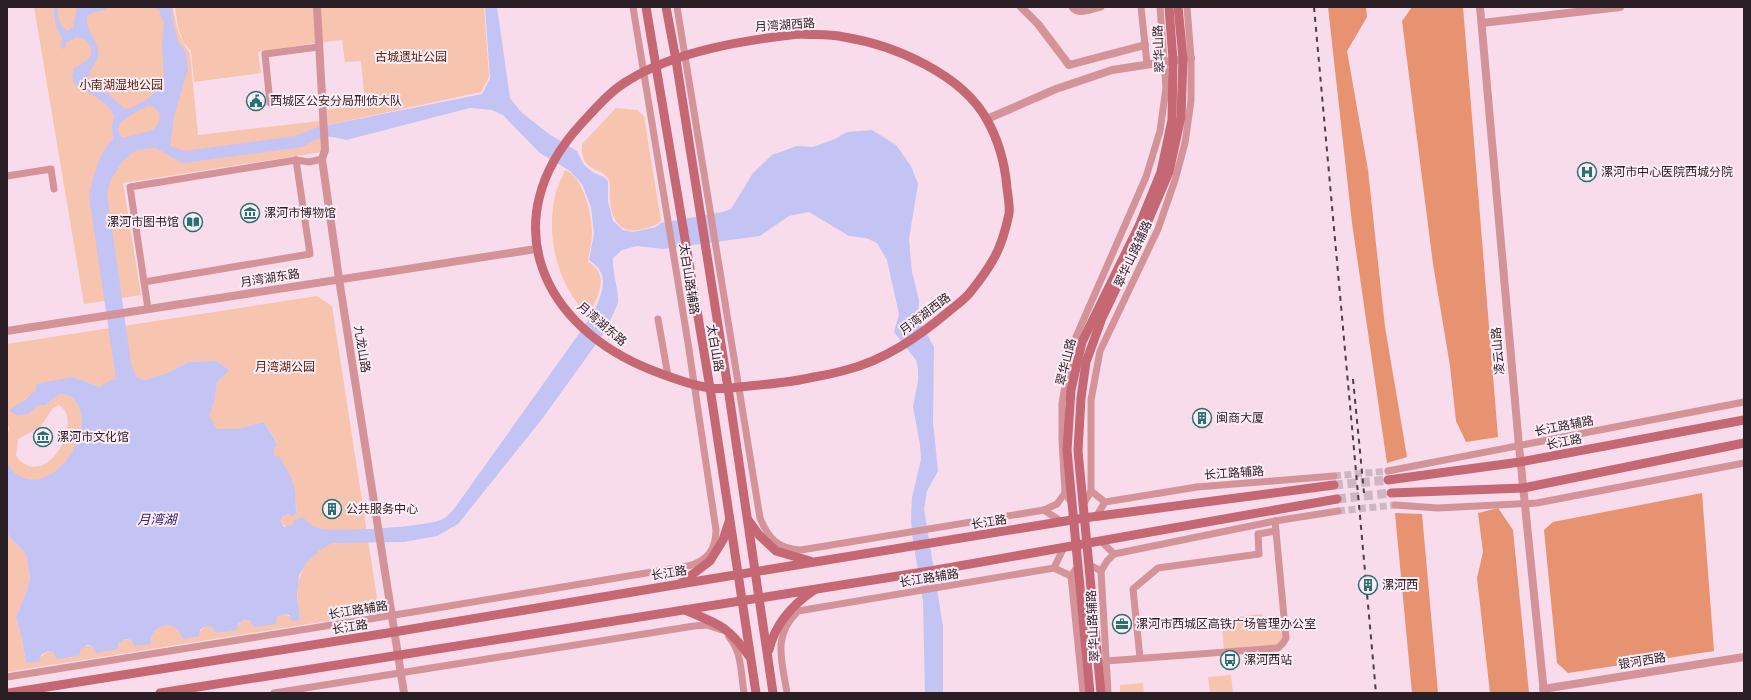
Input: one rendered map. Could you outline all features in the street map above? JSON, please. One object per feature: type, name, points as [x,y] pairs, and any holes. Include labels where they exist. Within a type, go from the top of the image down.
[{"type":"main road","name":"太白山路","points":[[646,7],[710,388],[756,693]]},
{"type":"main road","name":"太白山路","points":[[666,7],[676,60],[728,388],[773,693]]},
{"type":"main road","name":"翠华山路","points":[[1090,693],[1067,450],[1070,390],[1082,342],[1139,226],[1161,172],[1172,120],[1182,59],[1169,7]]},
{"type":"main road","name":"翠华山路","points":[[1101,693],[1088,543],[1084,518],[1078,451],[1080,398],[1086,362],[1102,318],[1145,228],[1169,172],[1181,117],[1182,59],[1178,7]]},
{"type":"main road","name":"月湾湖西路","points":[[657,66],[686,56],[754,39],[799,34],[843,36],[875,44],[905,54],[936,71],[965,90],[987,119],[1005,166],[1009,212],[996,255],[970,293],[927,329],[899,348],[848,370],[793,382],[728,388],[710,388]]},
{"type":"main road","name":"月湾湖东路","points":[[657,66],[626,81],[604,98],[567,140],[551,167],[543,187],[534,233],[536,248],[540,266],[555,294],[578,323],[603,344],[635,364],[668,376],[710,388]]},
{"type":"main road","name":"长江路","points":[[1388,476],[1520,462],[1744,420]]},
{"type":"main road","points":[[1391,494],[1523,488],[1744,443]]},
{"type":"main road","name":"长江路","points":[[9,693],[394,632],[1084,518],[1334,481]]},
{"type":"main road","points":[[160,693],[936,570],[1337,499]]},
{"type":"main road","points":[[748,519],[759,535],[776,551],[813,562]]},
{"type":"main road","points":[[680,584],[710,561],[723,540],[729,521]]},
{"type":"main road","points":[[768,655],[772,636],[782,620],[800,600],[817,589]]},
{"type":"main road","points":[[683,610],[720,625],[728,630],[736,638],[751,659]]},
{"type":"street","name":"九龙山路","points":[[316,7],[324,116],[325,150],[322,159],[339,279],[404,693]]},
{"type":"street","name":"太白山路辅路","points":[[633,7],[716,530],[716,542],[709,554]]},
{"type":"street","points":[[677,7],[712,212],[738,387],[760,518],[765,532],[777,543],[791,549],[801,550],[1044,510],[1057,504],[1065,493]]},
{"type":"street","points":[[1021,7],[1038,24],[1069,65],[1145,45]]},
{"type":"street","points":[[1072,7],[1075,11],[1079,12],[1100,7]]},
{"type":"street","points":[[1141,7],[1147,64]]},
{"type":"street","name":"翠华山路辅路","points":[[1072,505],[1065,493],[1062,404],[1072,346],[1146,177],[1160,131],[1166,88],[1160,7]]},
{"type":"street","name":"翠华山路辅路","points":[[1083,505],[1091,491],[1091,400],[1100,351],[1158,229],[1175,180],[1185,143],[1191,101],[1182,59],[1187,7]]},
{"type":"street","name":"凌云山路","points":[[1480,7],[1520,462],[1544,691]]},
{"type":"street","points":[[1482,23],[1620,7]]},
{"type":"street","points":[[270,104],[265,54],[318,47]]},
{"type":"street","points":[[987,119],[1056,89],[1112,70],[1182,59]]},
{"type":"street","points":[[148,309],[130,187],[296,160],[309,162],[322,159]]},
{"type":"street","points":[[144,282],[310,254],[296,160]]},
{"type":"street","points":[[7,176],[51,169],[54,189]]},
{"type":"street","name":"月湾湖东路","points":[[7,331],[536,248]]},
{"type":"street","points":[[658,319],[668,376]]},
{"type":"street","name":"长江路辅路","points":[[1388,476],[1519,446],[1744,402]]},
{"type":"street","points":[[1395,504],[1438,508],[1524,504],[1744,463]]},
{"type":"street","name":"长江路辅路","points":[[1105,502],[1197,487],[1334,481]]},
{"type":"street","points":[[1091,491],[1105,502],[1096,517]]},
{"type":"street","points":[[1044,510],[1062,522]]},
{"type":"street","points":[[1090,565],[1101,572],[1107,561],[1114,554],[1275,521],[1338,511]]},
{"type":"street","points":[[1106,661],[1278,648],[1286,638],[1275,521]]},
{"type":"street","points":[[1140,658],[1133,588],[1158,568],[1259,554],[1258,534],[1276,531]]},
{"type":"street","points":[[1101,541],[1114,554]]},
{"type":"street","points":[[1064,547],[1054,568],[1071,576],[1078,566]]},
{"type":"street","name":"长江路辅路","points":[[7,677],[391,616],[688,566],[699,563],[709,554]]},
{"type":"street","name":"长江路辅路","points":[[787,693],[780,646],[788,621],[798,612],[918,590],[1054,568]]},
{"type":"street","name":"翠华山路辅路","points":[[1101,572],[1108,693]]},
{"type":"street","name":"翠华山路辅路","points":[[1071,576],[1083,693]]},
{"type":"street","points":[[274,693],[707,625],[722,630],[733,641],[738,652],[744,693]]},
{"type":"street","name":"银河西路","points":[[1544,691],[1744,657]]},
{"type":"green space","name":"小南湖湿地公园","points":[[34,7],[173,7],[180,37],[190,53],[198,135],[320,121],[322,152],[123,183],[141,295],[84,304]]},
{"type":"green space","name":"古城遗址公园","points":[[175,7],[484,7],[489,77],[481,92],[328,125],[327,110],[365,103],[361,61],[345,62],[342,40],[258,52],[261,73],[194,82],[191,51],[183,42],[178,27]]},
{"type":"green space","points":[[616,108],[637,110],[644,116],[661,221],[648,228],[632,231],[621,227],[617,223],[612,212],[609,181],[602,173],[588,166],[582,154],[582,144]]},
{"type":"green space","points":[[565,170],[572,174],[582,188],[586,197],[592,225],[592,240],[588,261],[597,269],[601,284],[598,295],[588,315],[568,290],[556,260],[553,244],[552,228],[555,196]]},
{"type":"green space","name":"月湾湖公园","points":[[317,296],[332,306],[377,598],[365,615],[7,672],[7,532],[10,538],[26,554],[30,578],[27,590],[16,617],[26,663],[40,658],[46,653],[50,652],[57,655],[80,655],[80,650],[85,646],[92,646],[95,650],[118,649],[120,641],[126,639],[135,644],[151,644],[155,631],[165,626],[176,628],[180,632],[182,639],[199,633],[205,626],[212,627],[216,633],[237,627],[240,622],[245,620],[249,621],[253,625],[276,623],[277,617],[283,614],[300,620],[297,597],[298,584],[307,562],[294,522],[292,525],[287,527],[280,521],[283,515],[297,513],[295,498],[274,457],[273,447],[278,444],[264,422],[237,429],[216,429],[208,416],[215,398],[217,382],[230,370],[216,361],[188,362],[170,372],[145,380],[127,377],[116,379],[100,387],[73,377],[37,390],[23,401],[30,413],[38,405],[46,405],[59,394],[64,394],[71,397],[79,406],[81,418],[80,431],[76,444],[69,457],[60,467],[50,476],[40,480],[29,480],[19,477],[13,473],[7,462],[6,455],[9,427],[7,425],[7,344]],"holes":[[[59,405],[66,413],[68,425],[65,438],[58,451],[49,461],[39,466],[27,465],[16,456],[18,439],[40,427],[53,408]]]},
{"type":"green space","points":[[1262,614],[1265,626],[1281,623],[1283,638],[1278,645],[1224,650],[1222,628],[1227,618]]},
{"type":"green space","points":[[1231,675],[1233,693],[1210,693],[1208,677]]},
{"type":"green space","points":[[1143,683],[1144,693],[1120,693],[1120,685]]},
{"type":"shaded area","points":[[1328,7],[1366,7],[1367,17],[1347,51],[1368,170],[1385,327],[1407,457],[1387,463],[1352,223]]},
{"type":"shaded area","points":[[1412,7],[1463,7],[1498,437],[1466,442],[1456,421],[1450,366],[1433,264],[1402,21]]},
{"type":"shaded area","points":[[1702,493],[1714,651],[1568,673],[1557,663],[1544,530],[1553,522]]},
{"type":"shaded area","points":[[1498,508],[1513,530],[1529,693],[1490,693],[1477,578],[1483,552],[1478,513]]},
{"type":"shaded area","points":[[1395,513],[1422,514],[1438,693],[1412,693]]},
{"type":"water","name":"月湾湖","points":[[53,7],[58,7],[58,14],[62,26],[67,31],[73,27],[77,7],[107,7],[105,10],[94,12],[87,16],[88,27],[98,50],[95,64],[88,78],[96,88],[107,93],[124,108],[128,109],[146,100],[164,84],[162,42],[164,24],[159,10],[153,7],[171,7],[174,27],[179,44],[186,52],[188,69],[174,116],[170,146],[185,151],[295,136],[318,127],[482,94],[490,78],[485,7],[497,7],[510,98],[521,112],[549,134],[577,151],[584,165],[608,181],[608,201],[613,221],[623,230],[633,232],[656,227],[661,223],[731,209],[753,173],[772,155],[797,146],[813,147],[835,139],[847,132],[872,130],[896,145],[911,166],[918,184],[909,239],[912,272],[919,300],[918,318],[934,347],[933,422],[938,471],[927,491],[924,509],[943,626],[943,693],[925,693],[923,602],[912,534],[912,498],[921,459],[913,407],[918,381],[916,360],[894,332],[899,314],[887,260],[877,243],[866,238],[849,236],[809,212],[789,216],[760,236],[663,249],[637,246],[622,250],[613,258],[618,302],[609,326],[542,419],[458,524],[437,536],[404,542],[332,543],[320,550],[307,562],[299,575],[297,596],[300,620],[292,621],[289,615],[283,614],[277,617],[276,624],[254,627],[250,621],[244,620],[238,624],[237,630],[216,633],[212,627],[205,626],[200,630],[199,636],[182,639],[180,632],[176,628],[165,626],[155,631],[151,644],[135,646],[131,640],[125,639],[119,643],[118,649],[96,653],[92,646],[87,645],[80,650],[80,655],[57,659],[53,652],[48,651],[41,655],[40,661],[26,663],[16,617],[27,590],[30,578],[26,554],[10,538],[7,532],[7,462],[14,472],[24,478],[37,480],[50,475],[62,465],[72,452],[79,437],[82,422],[79,408],[71,397],[64,394],[59,394],[46,405],[38,405],[30,413],[18,416],[9,410],[25,400],[36,390],[36,384],[73,377],[100,387],[111,380],[116,379],[89,196],[100,158],[108,144],[113,139],[112,125],[114,116],[111,110],[102,101],[74,84],[72,76],[74,68],[87,60],[91,54],[91,50],[86,40],[77,37],[67,42],[64,50],[61,46],[62,38],[56,26]],"holes":[[[148,106],[154,107],[160,114],[158,124],[153,130],[123,138],[118,131],[120,123]],[[470,108],[492,110],[503,115],[540,153],[570,171],[582,184],[591,207],[594,234],[589,260],[599,270],[603,281],[600,298],[593,314],[454,509],[443,519],[434,522],[400,527],[341,530],[317,528],[311,525],[303,517],[294,521],[292,525],[284,527],[280,521],[283,516],[288,514],[292,516],[297,513],[295,491],[291,477],[279,456],[274,456],[274,447],[278,445],[264,422],[237,429],[217,429],[209,416],[215,398],[217,382],[230,370],[216,361],[188,362],[170,372],[145,380],[136,377],[131,363],[107,194],[111,179],[122,162],[137,150],[156,148],[182,163],[302,147],[318,138],[323,137],[333,137],[346,140]]]},
{"type":"tunnel","points":[[1334,476],[1388,471]]},
{"type":"tunnel","points":[[1334,485],[1388,480]]},
{"type":"tunnel","points":[[1337,499],[1391,493]]},
{"type":"tunnel","points":[[1338,511],[1395,505]]},
{"type":"railway","points":[[1314,7],[1376,693]]},
{"type":"railway","points":[[1353,379],[1364,493]]},
{"type":"place","name":"西城区公安分局刑侦大队","points":[[256,101]]},
{"type":"place","name":"漯河市中心医院西城分院","points":[[1587,172]]},
{"type":"place","name":"漯河市博物馆","points":[[250,213]]},
{"type":"place","name":"漯河市图书馆","points":[[193,222]]},
{"type":"place","name":"闽商大厦","points":[[1202,418]]},
{"type":"place","name":"漯河市文化馆","points":[[43,437]]},
{"type":"place","name":"公共服务中心","points":[[332,509]]},
{"type":"place","name":"漯河西","points":[[1368,585]]},
{"type":"place","name":"漯河市西城区高铁广场管理办公室","points":[[1122,624]]},
{"type":"place","name":"漯河西站","points":[[1230,660]]}]
